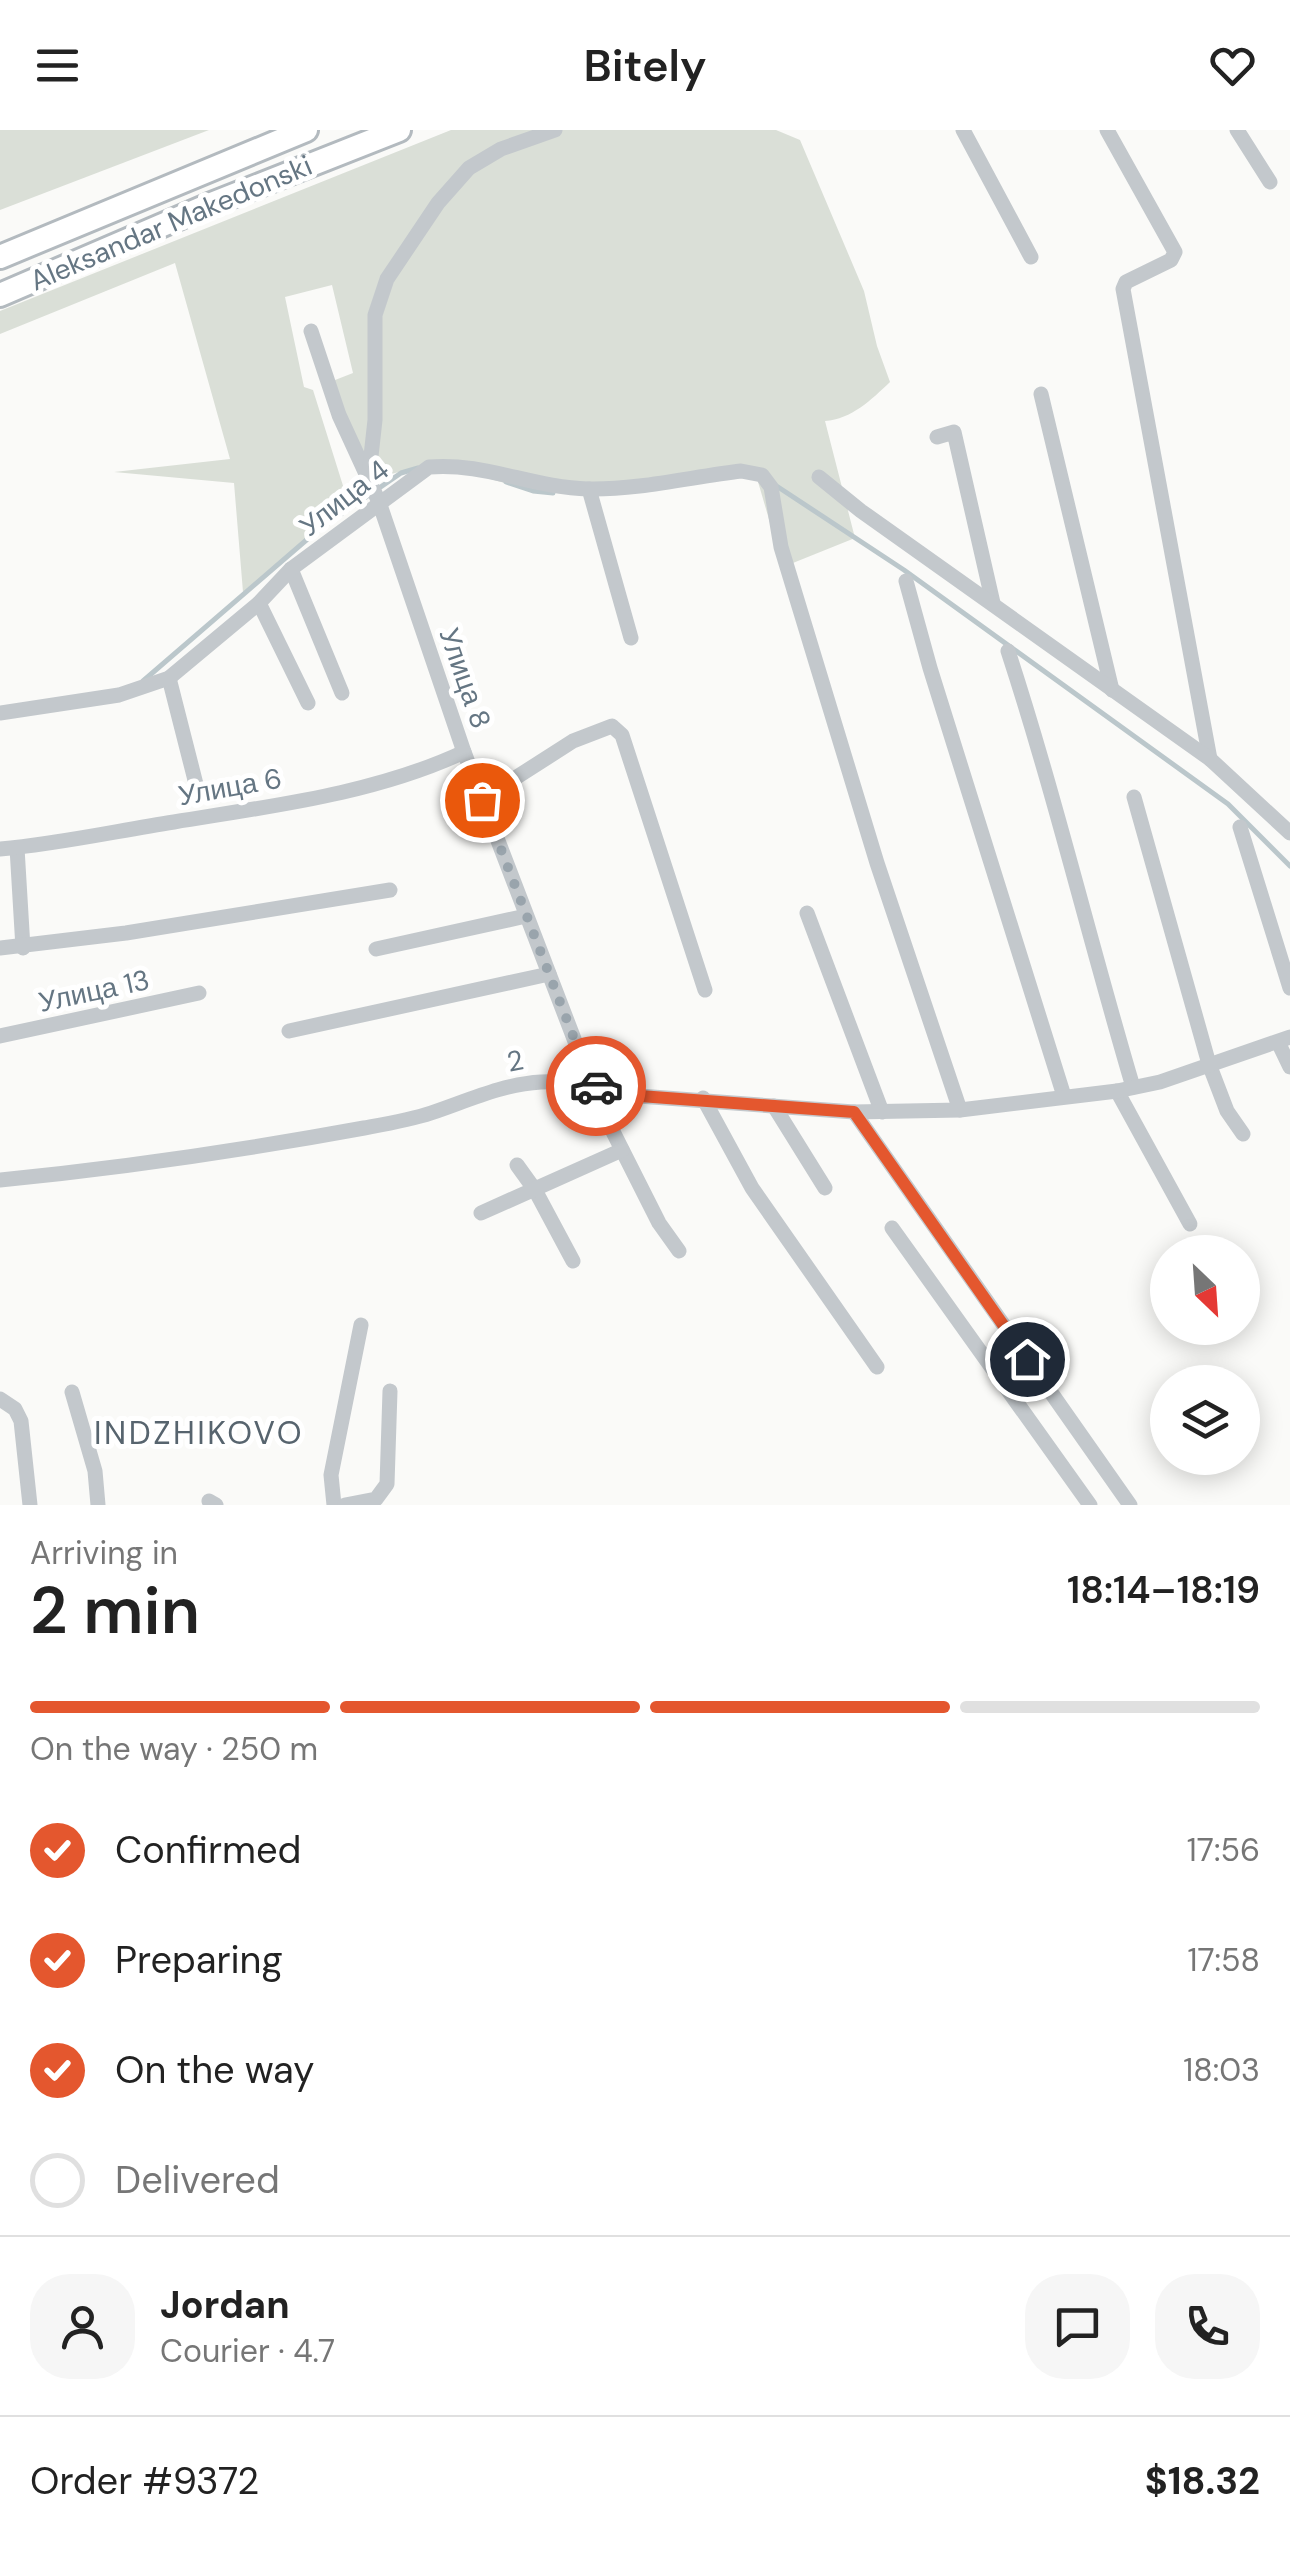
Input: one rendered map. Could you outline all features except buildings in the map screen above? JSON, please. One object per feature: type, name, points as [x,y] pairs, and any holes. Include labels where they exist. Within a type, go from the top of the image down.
[{"type":"street","name":"Aleksandar Makedonski","points":[[0,257],[306,130]]},
{"type":"street","name":"Aleksandar Makedonski","points":[[0,294],[398,130]]},
{"type":"street","points":[[368,474],[375,420],[375,315],[386,279],[438,203],[469,168],[500,149],[554,130]]},
{"type":"street","points":[[963,130],[1031,257]]},
{"type":"street","points":[[1107,130],[1175,252],[1171,260],[1142,272],[1123,287],[1210,759]]},
{"type":"street","points":[[1237,130],[1270,182]]},
{"type":"street","name":"Улица 8","points":[[311,331],[339,415],[379,502],[464,752],[592,1085],[659,1223],[678,1251]]},
{"type":"street","points":[[1042,394],[1112,690]]},
{"type":"street","points":[[937,437],[954,432],[993,603]]},
{"type":"street","name":"Улица 4","points":[[0,713],[119,695],[169,678],[259,603],[291,570],[429,467],[448,465],[545,485],[589,489],[740,472],[762,475],[772,487],[786,565],[960,1110]]},
{"type":"street","points":[[819,477],[861,512],[1210,759],[1290,833]]},
{"type":"street","points":[[589,489],[631,638]]},
{"type":"street","points":[[291,570],[342,693]]},
{"type":"street","points":[[906,580],[1064,1096]]},
{"type":"street","points":[[259,603],[308,703]]},
{"type":"street","points":[[1008,651],[1039,747],[1125,1090],[1190,1224]]},
{"type":"street","points":[[169,678],[197,788]]},
{"type":"street","points":[[482,800],[573,741],[612,726],[622,735],[704,990]]},
{"type":"street","name":"Улица 6","points":[[8,849],[278,804],[410,774],[464,752]]},
{"type":"street","points":[[1134,797],[1209,1064],[1226,1111],[1243,1134]]},
{"type":"street","points":[[1240,827],[1290,988]]},
{"type":"street","points":[[8,849],[23,948]]},
{"type":"street","points":[[0,948],[23,948],[390,890]]},
{"type":"street","points":[[806,913],[882,1112]]},
{"type":"street","points":[[376,950],[526,916]]},
{"type":"street","points":[[289,1031],[550,974]]},
{"type":"street","name":"Улица 13","points":[[0,1036],[199,993]]},
{"type":"street","name":"2","points":[[0,1180],[108,1170],[366,1128],[427,1114],[502,1089],[542,1082],[592,1085],[640,1096],[882,1112],[960,1110],[1125,1090],[1284,1040],[1290,1068]]},
{"type":"street","points":[[703,1098],[752,1188],[877,1367]]},
{"type":"street","points":[[774,1106],[825,1188]]},
{"type":"street","points":[[854,1112],[1130,1505]]},
{"type":"street","points":[[482,1213],[622,1150]]},
{"type":"street","points":[[518,1165],[536,1190],[573,1261]]},
{"type":"street","points":[[892,1228],[1090,1505]]},
{"type":"street","points":[[334,1505],[330,1476],[361,1325]]},
{"type":"street","points":[[72,1392],[96,1471],[98,1505]]},
{"type":"street","points":[[345,1505],[376,1499],[387,1484],[390,1392]]},
{"type":"street","points":[[0,1399],[15,1409],[21,1421],[30,1505]]},
{"type":"shaded area","points":[[0,130],[209,130],[0,210]]},
{"type":"shaded area","points":[[451,130],[776,130],[800,140],[864,291],[890,382],[852,413],[825,421],[855,538],[783,567],[756,475],[590,496],[533,491],[433,463],[376,478],[330,382],[353,373],[332,285],[285,297],[304,387],[313,390],[350,508],[243,592],[234,483],[114,472],[230,459],[175,263],[0,334],[0,311]]},
{"type":"waterway","points":[[143,681],[318,530],[401,473],[418,468]]},
{"type":"waterway","points":[[506,482],[553,493]]},
{"type":"waterway","points":[[775,485],[904,570],[1228,804],[1290,866]]},
{"type":"way so far","points":[[482,800],[592,1085],[596,1086]]},
{"type":"district","name":"INDZHIKOVO","points":[[199,1433]]},
{"type":"route","points":[[596,1086],[640,1096],[854,1112],[1027,1359]]}]
